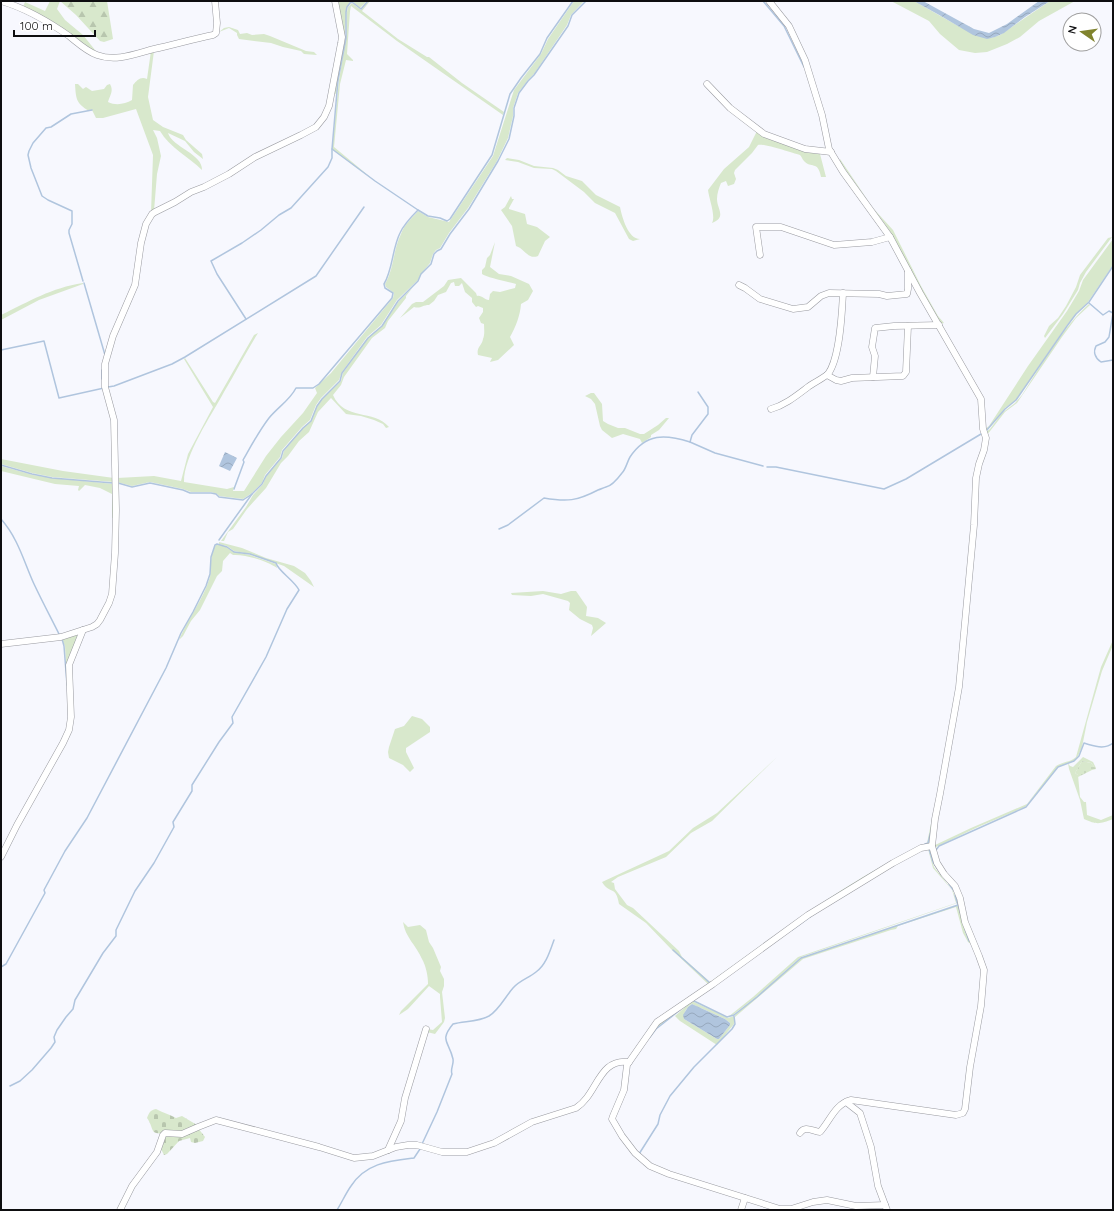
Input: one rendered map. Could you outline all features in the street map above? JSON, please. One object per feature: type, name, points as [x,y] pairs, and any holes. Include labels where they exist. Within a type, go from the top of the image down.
[{"type":"street","points":[[1,1],[20,8],[43,20],[91,53],[103,57],[116,58],[213,35],[216,33],[217,28],[215,1]]},
{"type":"street","points":[[1,644],[61,637],[83,630],[97,624],[109,603],[113,587],[116,510],[114,420],[105,386],[105,364],[113,336],[135,286],[141,243],[146,224],[155,212],[191,192],[229,174],[255,157],[306,133],[320,122],[327,112],[331,101],[342,37],[335,1]]},
{"type":"street","points":[[769,1],[789,26],[805,60],[821,109],[826,139],[831,152],[843,172],[890,236],[920,293],[981,399],[983,429],[986,438],[976,478],[974,518],[958,687],[935,819],[932,846],[937,863],[944,874],[955,886],[960,898],[965,922],[980,956],[984,970],[981,1006],[968,1077],[965,1109],[963,1112],[956,1115],[858,1101],[846,1102],[838,1108],[820,1132],[806,1128],[800,1133]]},
{"type":"street","points":[[707,84],[730,108],[764,134],[805,149],[831,152]]},
{"type":"street","points":[[760,254],[756,227],[781,227],[834,245],[872,242],[890,236]]},
{"type":"street","points":[[739,285],[760,300],[793,309],[808,307],[816,299],[825,294],[879,294],[887,296],[906,294],[908,289],[908,270]]},
{"type":"street","points":[[771,409],[789,401],[827,375],[836,354],[844,293]]},
{"type":"street","points":[[873,377],[875,356],[872,348],[875,328],[939,325]]},
{"type":"street","points":[[827,375],[841,381],[852,378],[900,376],[905,374],[908,326]]},
{"type":"street","points":[[1,857],[66,737],[70,724],[71,710],[69,665],[70,659],[83,630]]},
{"type":"street","points":[[846,1102],[860,1114],[871,1147],[878,1186],[886,1208],[856,1206],[827,1200],[813,1202],[791,1209],[780,1209],[745,1198],[656,1169],[645,1163],[622,1136],[612,1119],[624,1090],[627,1065],[657,1022],[713,984],[808,915],[893,863],[921,848],[932,846]]},
{"type":"street","points":[[388,1150],[401,1121],[405,1098],[426,1029]]},
{"type":"street","points":[[120,1210],[132,1186],[157,1152],[163,1135],[168,1132],[182,1134],[216,1120],[312,1145],[354,1158],[368,1157],[408,1145],[417,1145],[442,1152],[467,1152],[485,1146],[532,1122],[576,1108],[581,1105],[588,1096],[609,1065],[618,1062],[629,1062]]},
{"type":"street","points":[[860,1114],[864,1108],[872,1103]]},
{"type":"street","points":[[741,1210],[745,1198]]},
{"type":"green space","points":[[50,1],[60,1],[57,9],[65,20],[83,35],[99,55],[23,7],[25,2],[45,11]]},
{"type":"green space","points":[[60,1],[107,1],[113,39],[104,42],[100,41],[76,15]]},
{"type":"green space","points":[[336,1],[352,1],[347,7],[344,47],[336,94],[333,93],[342,43]]},
{"type":"green space","points":[[352,1],[367,1],[360,8]]},
{"type":"green space","points":[[369,1],[362,11],[398,39],[429,57],[462,83],[504,112],[503,115],[397,41],[351,6],[347,54],[353,61],[346,60],[340,84],[334,147],[375,181],[332,149],[339,80],[346,38],[348,7],[352,3],[361,10]]},
{"type":"green space","points":[[574,1],[584,1],[571,15],[567,25],[534,74],[518,93],[513,108],[513,116],[508,138],[497,161],[468,208],[449,233],[440,248],[433,254],[430,263],[418,280],[397,300],[381,325],[367,337],[342,372],[339,380],[316,405],[310,420],[282,450],[280,457],[265,475],[262,483],[252,493],[243,499],[219,496],[211,492],[191,492],[150,482],[132,486],[117,482],[117,478],[154,476],[181,481],[188,454],[213,407],[184,359],[185,358],[215,403],[254,335],[258,333],[193,448],[185,471],[184,482],[227,489],[234,487],[233,491],[244,491],[266,456],[303,413],[317,393],[315,388],[331,373],[393,298],[394,293],[386,287],[385,284],[390,272],[398,240],[406,225],[418,211],[428,217],[449,222],[493,156],[514,90],[541,54],[548,39]]},
{"type":"green space","points":[[891,1],[914,1],[960,27],[991,38],[1000,35],[1050,1],[1075,1],[1039,21],[1020,37],[1007,44],[987,52],[975,53],[959,50],[940,34],[929,21]]},
{"type":"green space","points":[[229,27],[238,30],[240,34],[264,34],[306,51],[314,52],[317,55],[304,54],[301,51],[271,43],[239,39],[237,33],[229,28],[219,32],[224,28]]},
{"type":"green space","points":[[151,51],[154,51],[148,97],[153,120],[163,127],[183,135],[186,140],[202,154],[203,159],[194,152],[185,141],[168,133],[175,142],[198,159],[202,170],[174,147],[160,131],[153,130],[157,138],[161,156],[157,174],[154,211],[151,213],[153,155],[136,109],[103,118],[96,118],[92,110],[89,111],[79,103],[76,97],[75,84],[78,84],[83,89],[86,87],[92,91],[104,89],[110,84],[112,91],[108,102],[117,104],[132,100],[133,85],[139,79],[147,79]]},
{"type":"green space","points":[[757,131],[812,153],[820,154],[826,177],[821,177],[818,168],[807,163],[800,155],[758,145],[735,170],[734,173],[736,179],[734,184],[728,186],[726,181],[721,183],[717,199],[720,215],[717,221],[712,223],[713,212],[708,190],[724,169],[749,147]]},
{"type":"green space","points":[[507,158],[519,160],[534,166],[553,168],[566,176],[582,181],[596,195],[620,207],[624,222],[629,232],[636,238],[640,239],[633,241],[629,239],[615,213],[595,203],[584,192],[556,171],[552,169],[534,168],[518,162],[505,160]]},
{"type":"green space","points":[[840,159],[871,205],[840,162]]},
{"type":"green space","points":[[511,196],[512,199],[514,199],[509,209],[525,214],[527,224],[537,227],[550,237],[545,241],[538,256],[532,257],[516,246],[512,226],[501,210],[505,207]]},
{"type":"green space","points":[[874,209],[893,230],[921,286],[938,316],[944,323],[940,324],[920,290],[907,262],[889,230]]},
{"type":"green space","points":[[1112,237],[1086,272],[1078,290],[1063,314],[1045,338],[1044,336],[1049,326],[1058,318],[1066,306],[1076,287],[1080,275],[1108,238]]},
{"type":"green space","points":[[1113,239],[1113,265],[1088,302],[1067,325],[1016,400],[1005,408],[985,431],[1067,311],[1079,291],[1083,280]]},
{"type":"green space","points":[[495,242],[490,267],[499,274],[511,276],[529,284],[533,291],[528,300],[521,304],[520,313],[510,337],[514,345],[498,360],[490,362],[492,358],[478,355],[478,350],[484,335],[484,324],[481,323],[479,318],[483,312],[483,308],[478,306],[476,307],[472,302],[472,298],[465,292],[462,283],[459,286],[455,286],[454,282],[451,283],[446,292],[438,295],[429,305],[418,308],[414,307],[400,318],[412,304],[416,302],[423,302],[444,286],[448,280],[461,278],[476,293],[477,296],[489,300],[490,294],[493,291],[500,292],[515,288],[516,284],[482,274],[482,270],[485,267],[487,258],[490,255]]},
{"type":"green space","points":[[83,283],[39,300],[1,320],[1,315],[41,296],[61,288]]},
{"type":"green space","points":[[413,287],[388,321],[385,328],[372,338],[333,395],[338,403],[344,408],[352,412],[375,418],[389,427],[386,428],[383,424],[361,416],[346,414],[331,398],[318,412],[309,432],[299,441],[281,463],[266,488],[247,509],[233,529],[228,532],[224,541],[221,541],[253,495],[263,484],[266,476],[282,458],[284,451],[303,428],[311,421],[317,406],[322,399],[341,381],[343,373],[368,338],[382,326],[399,301]]},
{"type":"green space","points":[[1089,304],[1090,305],[1076,318],[1062,337],[1017,403],[1005,412],[987,435],[986,432],[1002,413],[1015,403],[1022,395],[1061,336],[1070,324]]},
{"type":"green space","points":[[594,393],[602,404],[603,421],[618,428],[625,428],[640,434],[644,434],[666,418],[669,418],[659,430],[642,443],[640,439],[623,434],[612,438],[602,430],[600,426],[595,404],[591,399],[585,396]]},
{"type":"green space","points":[[1,459],[63,471],[114,478],[114,482],[52,477],[32,473],[1,464]]},
{"type":"green space","points":[[1,466],[33,475],[114,484],[114,518],[112,518],[112,494],[100,488],[85,485],[79,491],[79,486],[55,484],[1,471]]},
{"type":"green space","points":[[219,542],[242,548],[266,558],[294,566],[305,573],[314,587],[284,566],[250,554],[234,551],[227,546],[219,544]]},
{"type":"green space","points":[[217,544],[234,552],[250,555],[276,564],[277,568],[256,558],[233,555],[230,553],[223,561],[222,571],[217,576],[200,610],[179,640],[207,585],[210,577],[212,555],[214,547]]},
{"type":"green space","points":[[543,591],[561,594],[576,591],[587,607],[586,616],[598,618],[606,623],[591,636],[593,628],[592,625],[580,619],[569,610],[570,603],[568,601],[543,594],[531,596],[512,595],[511,593]]},
{"type":"green space","points":[[82,631],[69,659],[67,671],[70,707],[69,717],[65,646],[61,638]]},
{"type":"green space","points":[[1113,640],[1113,645],[1102,671],[1087,722],[1082,747],[1078,756],[1074,761],[1058,767],[1025,807],[936,847],[938,859],[947,876],[937,862],[933,846],[1027,804],[1056,766],[1076,757],[1101,667]]},
{"type":"green space","points":[[412,716],[422,719],[430,727],[430,732],[406,748],[406,752],[414,768],[410,772],[403,765],[389,758],[388,752],[395,729],[404,726]]},
{"type":"green space","points":[[69,720],[66,734],[62,743],[1,855],[24,808],[63,740]]},
{"type":"green space","points":[[777,757],[712,821],[691,833],[666,857],[618,877],[611,882],[614,883],[615,889],[627,905],[633,908],[679,951],[682,957],[710,982],[816,907],[870,873],[927,843],[937,795],[931,844],[893,863],[708,984],[646,923],[619,904],[616,894],[602,882],[669,851],[693,828],[717,813]]},
{"type":"green space","points":[[1083,757],[1093,762],[1096,768],[1091,763],[1082,761],[1075,773],[1078,775],[1080,797],[1084,802],[1086,802],[1087,815],[1101,820],[1113,815],[1113,819],[1098,823],[1084,819],[1080,800],[1068,763],[1073,767]]},
{"type":"green space","points":[[1082,761],[1091,763],[1096,769],[1078,777],[1075,773]]},
{"type":"green space","points":[[928,847],[932,848],[935,861],[957,891],[966,928],[982,962],[979,962],[972,945],[968,942],[963,933],[956,907],[898,926],[896,929],[803,959],[735,1017],[735,1015],[801,958],[958,905],[966,934],[970,941],[954,891],[935,866],[929,848],[924,849],[895,864],[839,898],[685,1004],[656,1029],[633,1058],[657,1024],[684,1004],[808,917],[893,864]]},
{"type":"green space","points":[[928,849],[934,867],[953,891],[957,903],[801,957],[756,997],[728,1017],[798,957],[956,903],[952,890],[933,868]]},
{"type":"green space","points":[[403,922],[408,927],[420,925],[426,930],[429,942],[441,967],[440,971],[444,979],[442,992],[445,1018],[444,1022],[435,1034],[427,1032],[428,1029],[433,1030],[442,1022],[440,994],[429,986],[408,1009],[399,1015],[401,1011],[428,984],[425,965],[420,954],[408,937]]},
{"type":"green space","points":[[692,1001],[728,1018],[734,1016],[734,1024],[717,1045],[680,1021],[675,1016]],"holes":[[[692,1004],[725,1019],[730,1023],[730,1025],[719,1039],[717,1039],[684,1019],[684,1017],[687,1008]]]},
{"type":"green space","points":[[156,1109],[176,1118],[182,1116],[197,1125],[189,1131],[183,1133],[156,1133],[153,1131],[147,1118],[152,1110]]},
{"type":"green space","points":[[198,1128],[205,1137],[203,1141],[195,1143],[191,1142],[190,1138],[179,1141],[167,1154],[164,1155],[160,1147],[164,1135]]},
{"type":"water","points":[[914,1],[923,1],[974,29],[989,33],[1007,24],[1039,1],[1050,1],[1004,33],[987,39],[973,35]]},
{"type":"water","points":[[225,452],[237,458],[230,471],[219,466]]},
{"type":"water","points":[[692,1004],[725,1019],[730,1023],[719,1039],[684,1019],[683,1015]]},
{"type":"waterway","points":[[368,1],[361,9],[352,2],[347,7],[346,38],[338,80],[332,149],[375,181],[418,210]]},
{"type":"waterway","points":[[234,489],[244,462],[243,460],[258,433],[269,418],[291,396],[296,388],[313,388],[319,384],[392,298],[393,293],[385,288],[384,284],[389,272],[397,239],[408,221],[418,210],[428,216],[447,221],[450,219],[492,155],[510,94],[540,54],[547,38],[573,1]]},
{"type":"waterway","points":[[118,483],[132,487],[150,483],[183,490],[190,493],[211,493],[216,494],[219,497],[243,500],[252,494],[262,484],[266,476],[281,458],[283,451],[311,421],[317,406],[322,399],[340,381],[342,373],[368,338],[382,326],[398,301],[418,281],[421,274],[431,264],[434,254],[441,249],[450,234],[469,209],[498,161],[509,139],[514,116],[514,108],[519,93],[534,75],[568,26],[572,15],[586,1]]},
{"type":"waterway","points":[[763,1],[784,26],[804,67]]},
{"type":"waterway","points":[[83,281],[69,233],[72,224],[72,211],[42,196],[31,168],[28,155],[33,143],[46,128],[51,127],[71,114],[92,110]]},
{"type":"waterway","points":[[246,319],[217,274],[211,261],[242,243],[279,215],[291,208],[328,167],[332,158],[332,149]]},
{"type":"waterway","points":[[108,387],[172,364],[316,276],[364,207]]},
{"type":"waterway","points":[[986,431],[1005,409],[1016,400],[1067,326],[1076,314],[1089,302],[1113,266]]},
{"type":"waterway","points":[[84,283],[105,355]]},
{"type":"waterway","points":[[1089,303],[1103,315],[1109,311],[1113,313],[1109,337],[1105,342],[1096,346],[1095,350],[1096,357],[1101,362],[1113,360]]},
{"type":"waterway","points":[[1,350],[44,341],[59,398],[104,388]]},
{"type":"waterway","points":[[102,370],[102,379]]},
{"type":"waterway","points":[[698,392],[708,407],[708,414],[692,435],[690,442],[715,453],[763,466]]},
{"type":"waterway","points":[[767,467],[776,467],[884,489],[906,479],[981,434]]},
{"type":"waterway","points":[[499,529],[508,525],[544,498],[572,500],[611,485],[623,471],[636,449],[649,440],[664,437],[681,439],[690,442]]},
{"type":"waterway","points":[[1,465],[52,478],[113,483]]},
{"type":"waterway","points":[[219,540],[252,494]]},
{"type":"waterway","points":[[1,519],[12,534],[34,584],[59,634]]},
{"type":"waterway","points":[[1,967],[6,964],[45,893],[44,890],[65,851],[87,818],[166,668],[181,633],[206,586],[210,574],[211,557],[215,545],[217,544],[227,547],[234,552],[250,554],[276,563],[299,590],[287,609],[266,657],[232,717],[233,723],[192,785],[192,791],[173,822],[174,827],[154,863],[135,891],[116,930],[116,936],[103,953],[75,1000],[73,1009],[57,1030],[54,1037],[55,1042],[32,1070],[20,1081],[10,1086]]},
{"type":"waterway","points":[[62,639],[64,646],[67,685]]},
{"type":"waterway","points":[[936,850],[939,846],[1026,807],[1058,767],[1074,761],[1079,756],[1084,743],[1103,747],[1113,743]]},
{"type":"waterway","points":[[925,844],[928,843],[931,831]]},
{"type":"waterway","points":[[929,849],[933,862],[942,875]]},
{"type":"waterway","points":[[949,884],[954,891]]},
{"type":"waterway","points":[[955,895],[960,912]]},
{"type":"waterway","points":[[692,1000],[727,1017],[734,1015],[801,958],[958,905]]},
{"type":"waterway","points":[[792,930],[810,917]]},
{"type":"waterway","points":[[965,929],[969,941]]},
{"type":"waterway","points":[[422,1144],[452,1074],[451,1070],[453,1059],[446,1041],[449,1030],[453,1024],[480,1019],[493,1013],[516,985],[542,966],[554,940]]},
{"type":"waterway","points":[[673,950],[710,983]]},
{"type":"waterway","points":[[650,1037],[656,1029],[680,1010]]},
{"type":"waterway","points":[[639,1154],[658,1124],[660,1115],[670,1096],[694,1067],[732,1029],[735,1024],[734,1016]]},
{"type":"waterway","points":[[337,1210],[351,1186],[364,1172],[379,1164],[414,1158],[420,1149]]}]
